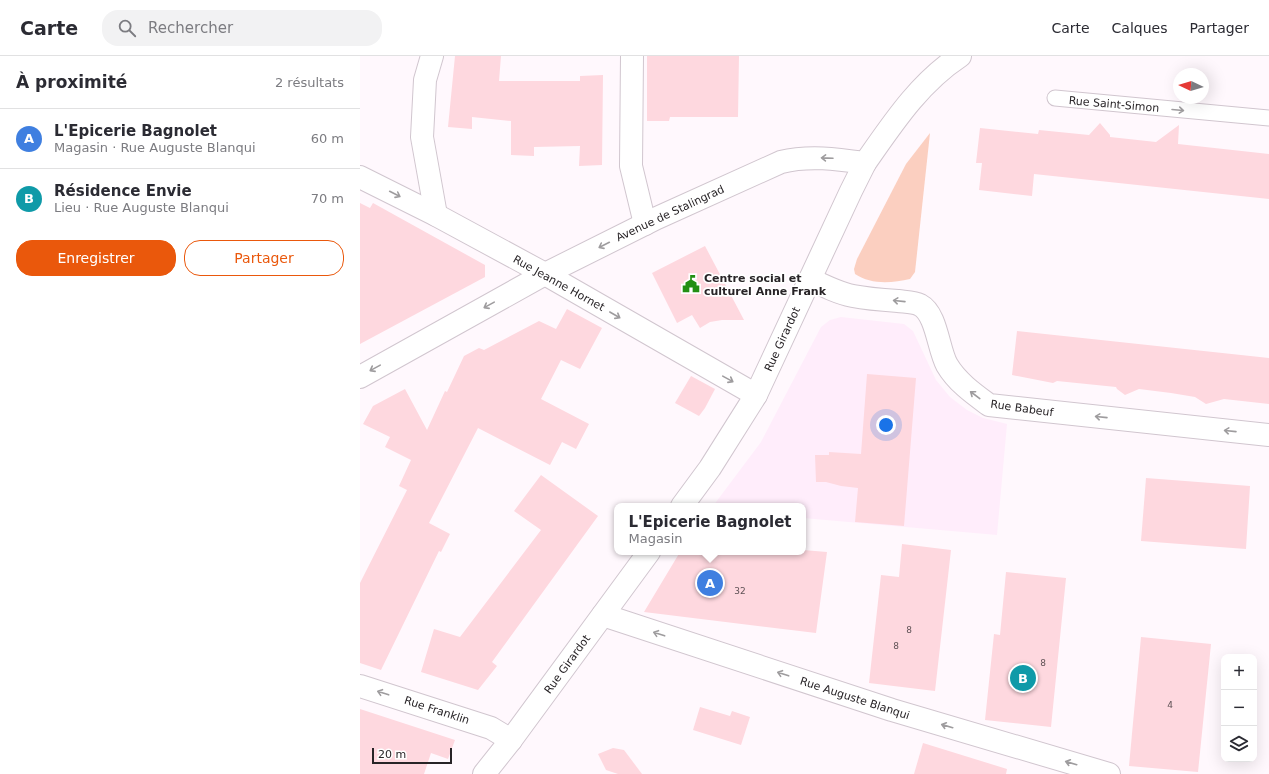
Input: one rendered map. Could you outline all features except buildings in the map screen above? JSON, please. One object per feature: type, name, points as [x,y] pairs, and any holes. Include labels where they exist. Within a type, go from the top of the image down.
[{"type":"street","points":[[432,56],[425,80],[422,137],[436,215]]},
{"type":"street","points":[[632,56],[632,166],[645,224]]},
{"type":"street","points":[[865,163],[915,94],[947,64],[960,56]]},
{"type":"street","name":"Avenue de Stalingrad","points":[[360,377],[545,274],[645,224],[781,162],[794,158],[829,158],[865,163]]},
{"type":"street","name":"Rue Girardot","points":[[684,503],[710,468],[756,395],[865,163]]},
{"type":"street","name":"Rue Jeanne Hornet","points":[[360,177],[436,215],[545,274],[756,395]]},
{"type":"street","name":"Rue Babeuf","points":[[810,279],[839,293],[909,302],[919,305],[927,311],[932,320],[938,344],[947,366],[964,386],[989,405],[1269,435]]},
{"type":"street","name":"Rue Girardot","points":[[484,774],[511,740],[647,555]]},
{"type":"street","name":"Rue Auguste Blanqui","points":[[603,615],[892,710],[1109,774]]},
{"type":"street","name":"Rue Franklin","points":[[360,686],[491,728],[511,740]]},
{"type":"lane","name":"Rue Saint-Simon","points":[[1055,98],[1269,118]]},
{"type":"shaded area","points":[[930,133],[915,272],[910,279],[896,281],[882,282],[861,278],[855,274],[854,269],[857,259],[906,164]]},
{"type":"shaded area","points":[[841,317],[904,324],[913,331],[936,380],[950,397],[967,410],[983,418],[1007,424],[997,535],[806,518],[806,503],[715,503],[761,442],[821,327],[830,320]]},
{"type":"place","name":"Centre social et culturel Anne Frank","points":[[691,284]]},
{"type":"place","name":"L'Epicerie Bagnolet","points":[[710,583]]},
{"type":"place","name":"Résidence Envie","points":[[1023,678]]}]
